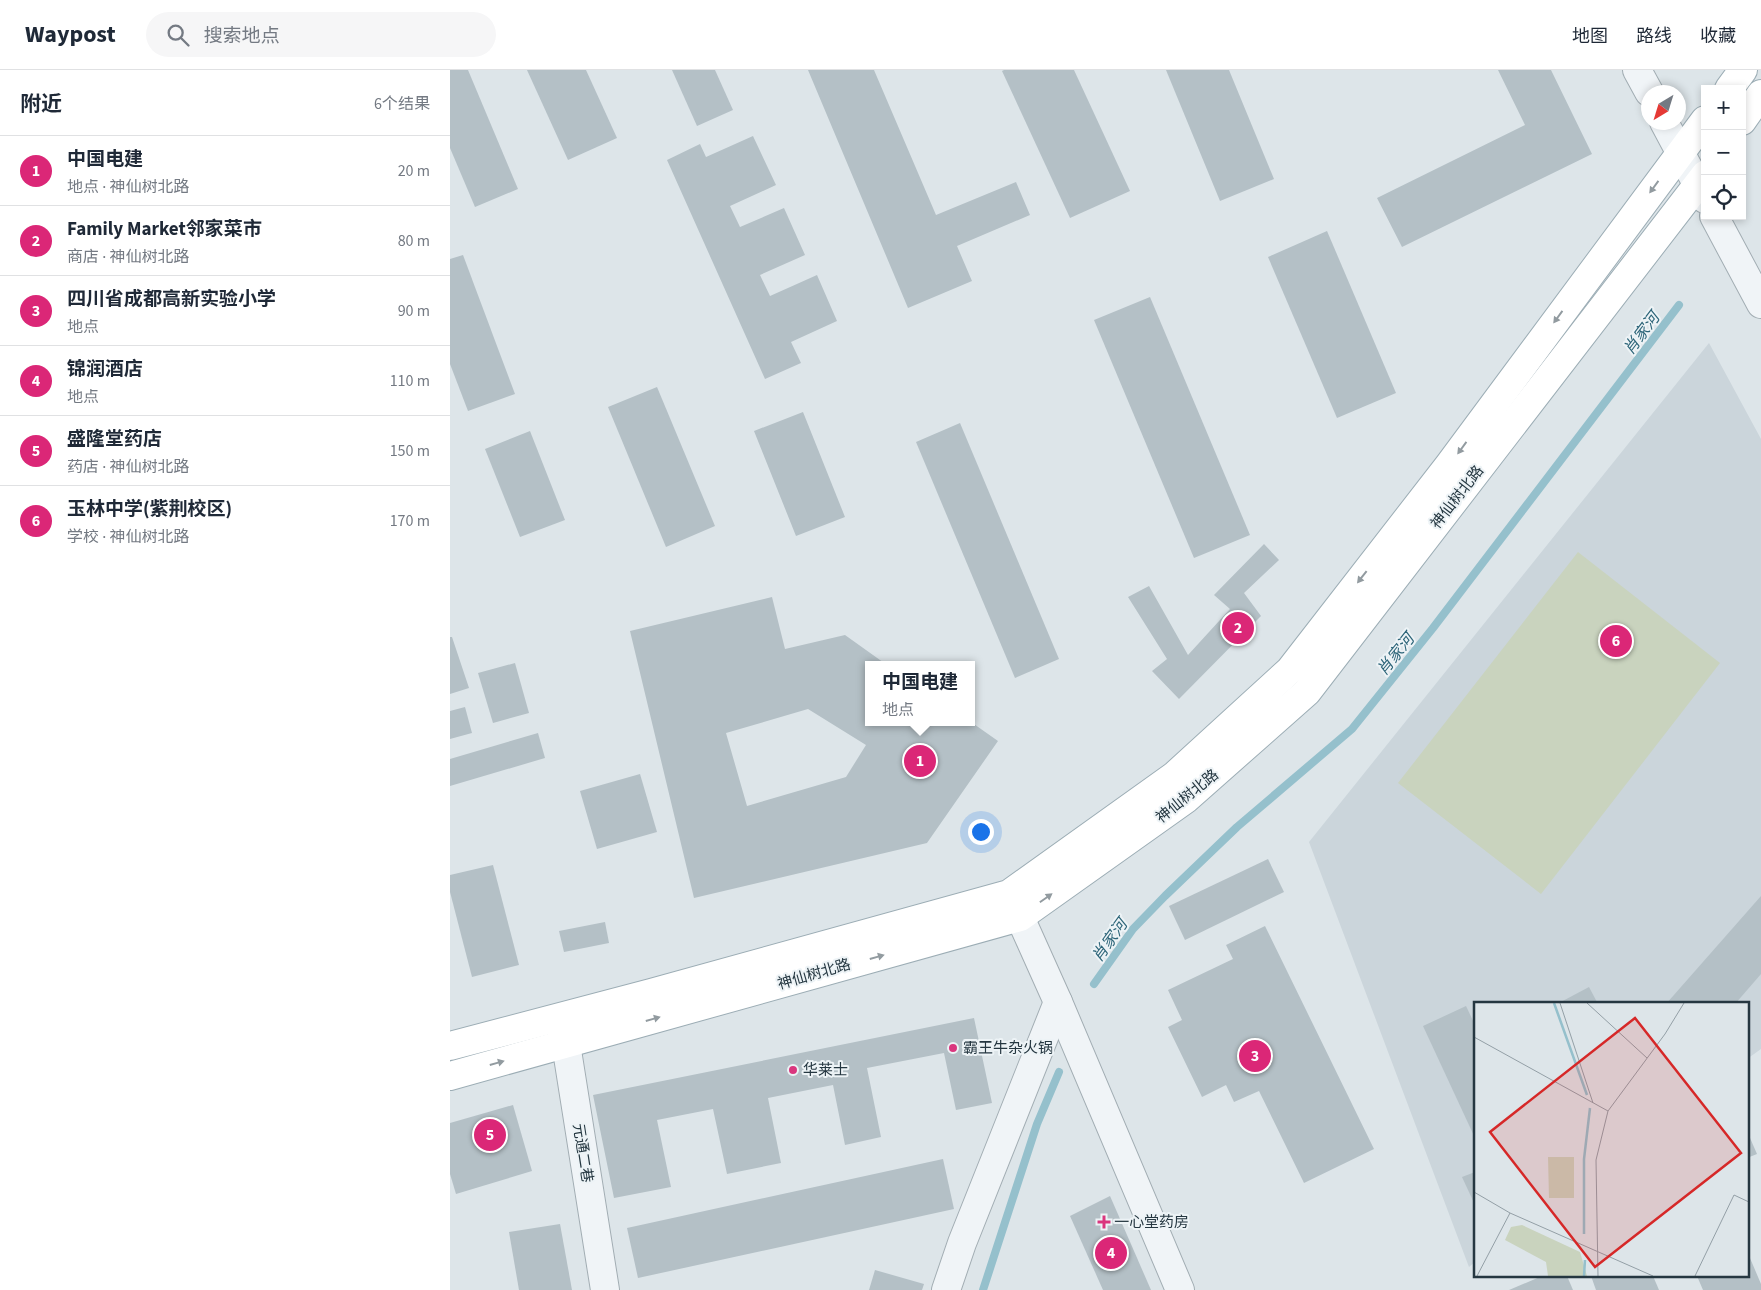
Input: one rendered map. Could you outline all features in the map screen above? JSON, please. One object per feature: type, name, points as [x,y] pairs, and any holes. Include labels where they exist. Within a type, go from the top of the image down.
[{"type":"main road","points":[[1732,85],[1743,70]]},
{"type":"main road","points":[[1746,115],[1761,94]]},
{"type":"main road","points":[[450,1046],[1014,905],[1174,776],[1290,670],[1449,466],[1701,125]]},
{"type":"main road","name":"神仙树北路","points":[[450,1076],[566,1044],[1014,905],[1186,799],[1307,692],[1701,188]]},
{"type":"street","points":[[1637,70],[1645,85]]},
{"type":"street","points":[[1668,130],[1701,185]]},
{"type":"street","points":[[1716,220],[1761,304]]},
{"type":"street","points":[[1014,905],[1058,1002],[1180,1290]]},
{"type":"street","points":[[946,1290],[965,1234],[1058,1002]]},
{"type":"street","name":"元通二巷","points":[[560,1017],[566,1044],[605,1290]]},
{"type":"shaded area","points":[[1709,343],[1761,439],[1761,1049],[1748,1058],[1748,1002],[1474,1002],[1474,1263],[1469,1267],[1309,842]]},
{"type":"green space","points":[[1578,552],[1720,663],[1541,894],[1398,783]]},
{"type":"building","points":[[450,70],[468,70],[518,189],[475,207],[450,148]]},
{"type":"building","points":[[527,70],[586,70],[617,138],[568,160]]},
{"type":"building","points":[[672,70],[715,70],[733,110],[697,126]]},
{"type":"building","points":[[808,70],[874,70],[936,215],[1016,182],[1030,215],[957,246],[972,281],[908,308]]},
{"type":"building","points":[[1074,70],[1130,191],[1070,218],[1002,71]]},
{"type":"building","points":[[1166,70],[1229,70],[1274,179],[1220,201]]},
{"type":"building","points":[[1498,70],[1551,70],[1592,154],[1402,247],[1377,198],[1525,125]]},
{"type":"building","points":[[753,136],[776,185],[730,206],[740,227],[784,208],[805,255],[760,275],[770,296],[817,275],[837,321],[791,342],[801,363],[765,379],[667,160],[700,144],[706,157]]},
{"type":"building","points":[[1327,231],[1396,393],[1337,418],[1268,257]]},
{"type":"building","points":[[463,255],[515,394],[468,411],[450,364],[450,259]]},
{"type":"building","points":[[1150,297],[1250,535],[1194,558],[1094,320]]},
{"type":"building","points":[[657,387],[715,526],[666,547],[608,407]]},
{"type":"building","points":[[803,412],[845,517],[796,536],[754,431]]},
{"type":"building","points":[[960,423],[1059,659],[1015,678],[916,442]]},
{"type":"building","points":[[530,431],[565,520],[520,537],[485,449]]},
{"type":"building","points":[[1264,544],[1279,560],[1244,593],[1261,616],[1179,699],[1152,671],[1167,659],[1128,597],[1149,586],[1188,655],[1230,609],[1214,595]]},
{"type":"building","points":[[772,597],[785,649],[845,635],[881,661],[865,661],[865,726],[975,725],[998,741],[927,843],[694,898],[630,631]],"holes":[[[808,709],[866,745],[846,777],[747,806],[726,733]]]},
{"type":"building","points":[[450,637],[452,637],[469,688],[450,694]]},
{"type":"building","points":[[515,663],[529,713],[493,723],[478,673]]},
{"type":"building","points":[[465,707],[472,733],[450,739],[450,711]]},
{"type":"building","points":[[538,733],[545,758],[450,786],[450,759]]},
{"type":"building","points":[[640,774],[657,832],[597,849],[580,791]]},
{"type":"building","points":[[1268,859],[1284,892],[1185,940],[1169,906]]},
{"type":"building","points":[[493,865],[519,965],[472,977],[450,892],[450,875]]},
{"type":"building","points":[[1761,896],[1761,974],[1737,1002],[1668,1002]]},
{"type":"building","points":[[605,922],[609,943],[564,952],[559,931]]},
{"type":"building","points":[[1265,926],[1374,1149],[1304,1183],[1259,1091],[1234,1102],[1226,1085],[1202,1097],[1168,1027],[1182,1020],[1168,990],[1233,959],[1226,945]]},
{"type":"building","points":[[1589,987],[1597,1002],[1561,1002]]},
{"type":"building","points":[[1466,1006],[1474,1023],[1474,1136],[1423,1026]]},
{"type":"building","points":[[974,1018],[992,1103],[956,1110],[944,1053],[867,1068],[881,1137],[845,1145],[833,1085],[768,1098],[781,1163],[727,1174],[713,1109],[657,1120],[671,1187],[614,1198],[593,1095]]},
{"type":"building","points":[[513,1105],[532,1171],[456,1194],[450,1174],[450,1123]]},
{"type":"building","points":[[1748,1133],[1757,1154],[1748,1158]]},
{"type":"building","points":[[943,1159],[954,1209],[638,1278],[627,1228]]},
{"type":"building","points":[[1474,1172],[1474,1203],[1462,1177]]},
{"type":"building","points":[[1110,1196],[1151,1290],[1103,1290],[1070,1216]]},
{"type":"building","points":[[560,1224],[572,1290],[519,1290],[509,1232]]},
{"type":"building","points":[[1748,1253],[1761,1284],[1761,1290],[1703,1290],[1698,1278],[1748,1278]]},
{"type":"building","points":[[875,1270],[924,1284],[922,1290],[869,1290]]},
{"type":"building","points":[[1537,1278],[1568,1278],[1573,1290],[1509,1290]]},
{"type":"building","points":[[1592,1278],[1654,1278],[1659,1290],[1596,1290]]},
{"type":"waterway","name":"肖家河","points":[[1094,984],[1133,929],[1165,896],[1237,827],[1352,729],[1433,628],[1679,305]]},
{"type":"waterway","name":"肖家河","points":[[983,1290],[1037,1124],[1059,1072]]},
{"type":"place","name":"Family Market邻家菜市","points":[[1238,628]]},
{"type":"place","name":"玉林中学(紫荆校区)","points":[[1616,641]]},
{"type":"place","name":"中国电建","points":[[920,761]]},
{"type":"place","name":"霸王牛杂火锅","points":[[953,1048]]},
{"type":"place","name":"四川省成都高新实验小学","points":[[1255,1056]]},
{"type":"place","name":"华莱士","points":[[793,1070]]},
{"type":"place","name":"盛隆堂药店","points":[[490,1135]]},
{"type":"place","name":"一心堂药房","points":[[1104,1222]]},
{"type":"place","name":"锦润酒店","points":[[1111,1253]]}]
